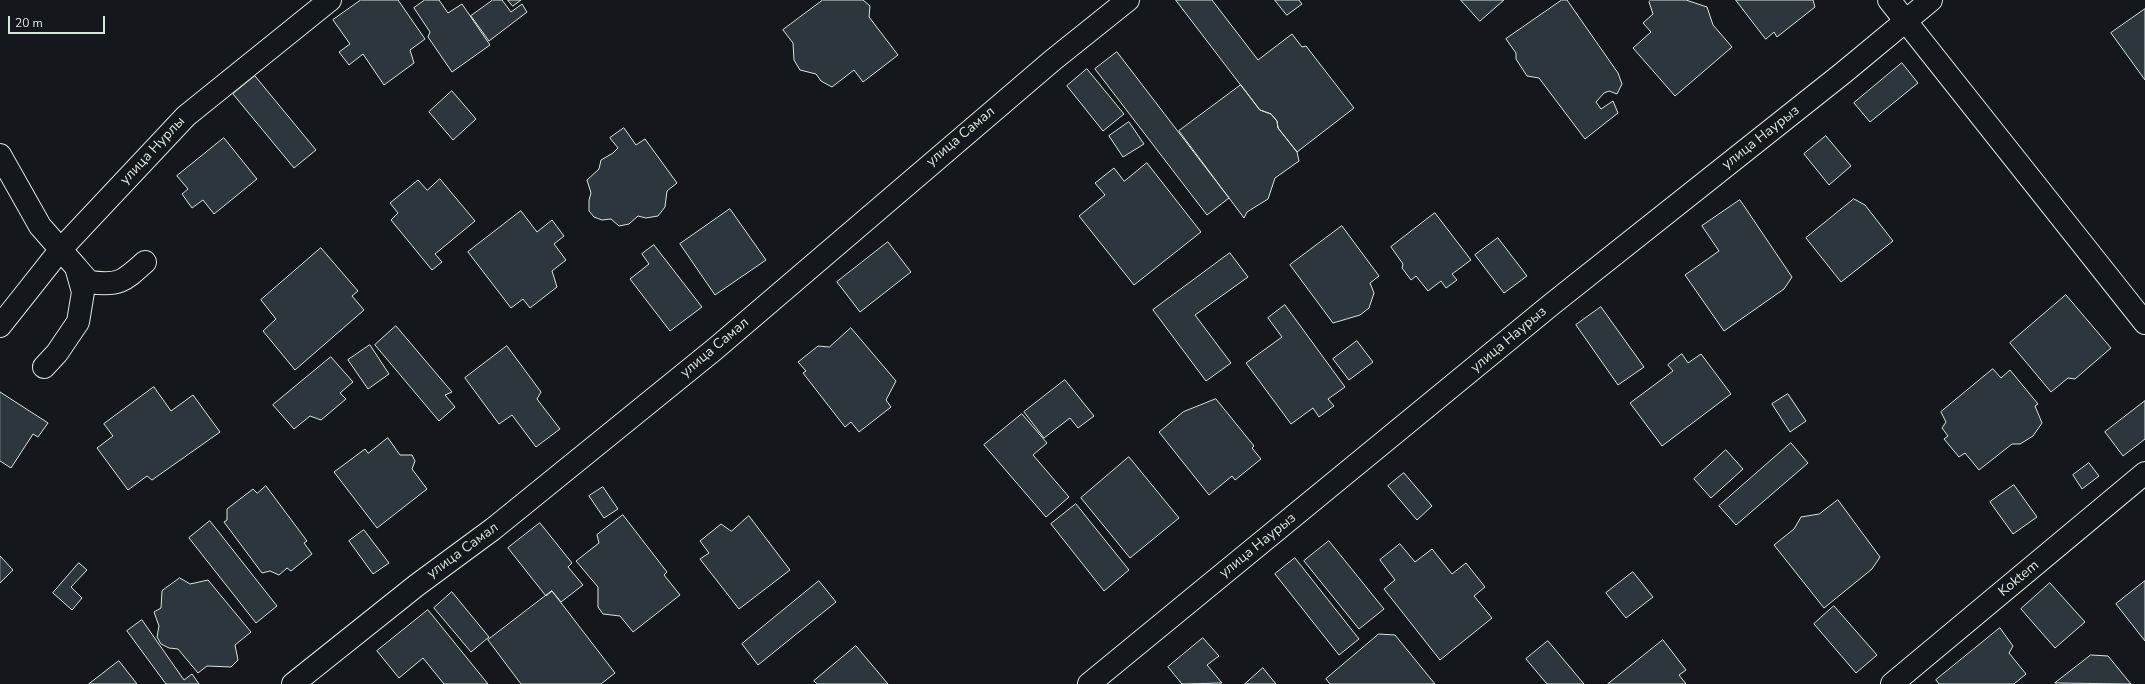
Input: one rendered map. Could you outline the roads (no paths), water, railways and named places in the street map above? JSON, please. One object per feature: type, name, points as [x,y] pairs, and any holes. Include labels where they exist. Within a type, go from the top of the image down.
[{"type":"street","name":"улица Нурлы","points":[[0,326],[61,249],[186,116],[330,0]]},
{"type":"street","name":"улица Самал","points":[[293,684],[417,585],[500,524],[709,354],[1053,60],[1128,0]]},
{"type":"street","points":[[1889,0],[2145,322]]},
{"type":"street","name":"улица Наурыз","points":[[1089,684],[1552,304],[1843,73],[1905,20],[1931,0]]},
{"type":"street","points":[[0,155],[40,226],[89,282],[106,284],[126,280],[145,262]]},
{"type":"street","points":[[44,367],[57,353],[78,322],[83,292],[76,267]]},
{"type":"street","name":"Koktem","points":[[1892,684],[2145,473]]}]
